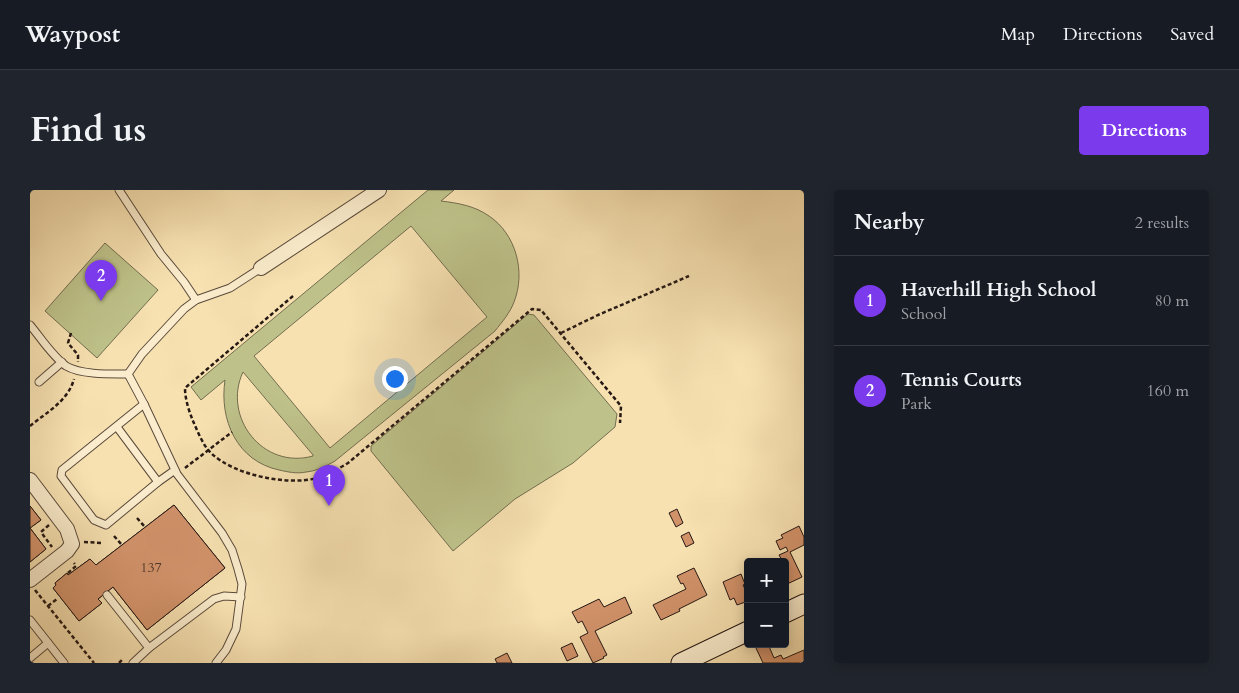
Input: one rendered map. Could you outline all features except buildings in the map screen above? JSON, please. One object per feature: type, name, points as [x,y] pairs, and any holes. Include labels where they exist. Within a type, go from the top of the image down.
[{"type":"street","points":[[261,268],[379,190]]},
{"type":"street","points":[[30,480],[67,528],[72,544],[32,584]]},
{"type":"street","points":[[789,611],[804,604]]},
{"type":"street","points":[[681,663],[744,633]]},
{"type":"lane","points":[[119,190],[156,246],[196,300]]},
{"type":"lane","points":[[128,374],[142,354],[184,309],[196,300],[230,288],[261,268]]},
{"type":"lane","points":[[30,324],[68,367],[82,371],[128,374]]},
{"type":"lane","points":[[39,382],[62,362]]},
{"type":"lane","points":[[128,374],[175,470],[232,550],[242,584],[239,617],[233,638],[216,663]]},
{"type":"lane","points":[[144,404],[62,470],[62,476],[94,520],[106,525],[175,470]]},
{"type":"lane","points":[[117,427],[158,482]]},
{"type":"lane","points":[[107,595],[149,648]]},
{"type":"lane","points":[[133,663],[149,648],[214,599],[224,596],[241,597]]},
{"type":"lane","points":[[30,620],[64,663]]},
{"type":"lane","points":[[30,658],[48,644]]},
{"type":"path","points":[[561,333],[689,276]]},
{"type":"path","points":[[293,296],[185,388],[192,417],[208,450],[222,461],[265,478],[293,481],[319,478],[348,463],[532,309],[541,310],[621,406],[620,423]]},
{"type":"path","points":[[71,333],[68,343],[78,355],[78,364]]},
{"type":"path","points":[[30,426],[64,398],[71,390],[75,376]]},
{"type":"path","points":[[184,469],[232,432]]},
{"type":"path","points":[[58,517],[41,532],[59,556]]},
{"type":"path","points":[[137,518],[145,527]]},
{"type":"path","points":[[114,536],[122,545]]},
{"type":"path","points":[[72,544],[87,541],[103,543]]},
{"type":"path","points":[[32,584],[94,663]]},
{"type":"path","points":[[48,606],[57,599]]},
{"type":"green space","points":[[428,190],[454,190],[441,201],[466,206],[484,213],[498,224],[512,243],[518,266],[517,290],[510,310],[495,331],[335,461],[321,468],[303,473],[289,472],[264,465],[252,458],[234,437],[228,424],[225,410],[225,380],[201,400],[191,387]],"holes":[[[411,226],[487,317],[330,448],[254,356]],[[243,372],[313,455],[313,456],[295,458],[278,455],[263,447],[251,436],[243,422],[238,406],[238,389]]]},
{"type":"green space","points":[[105,243],[158,290],[97,358],[45,311]]},
{"type":"green space","points":[[528,314],[534,315],[617,414],[615,427],[573,463],[515,499],[453,551],[371,451],[371,446]]},
{"type":"place","name":"Tennis Courts","points":[[101,301]]},
{"type":"place","name":"Haverhill High School","points":[[329,506]]}]
